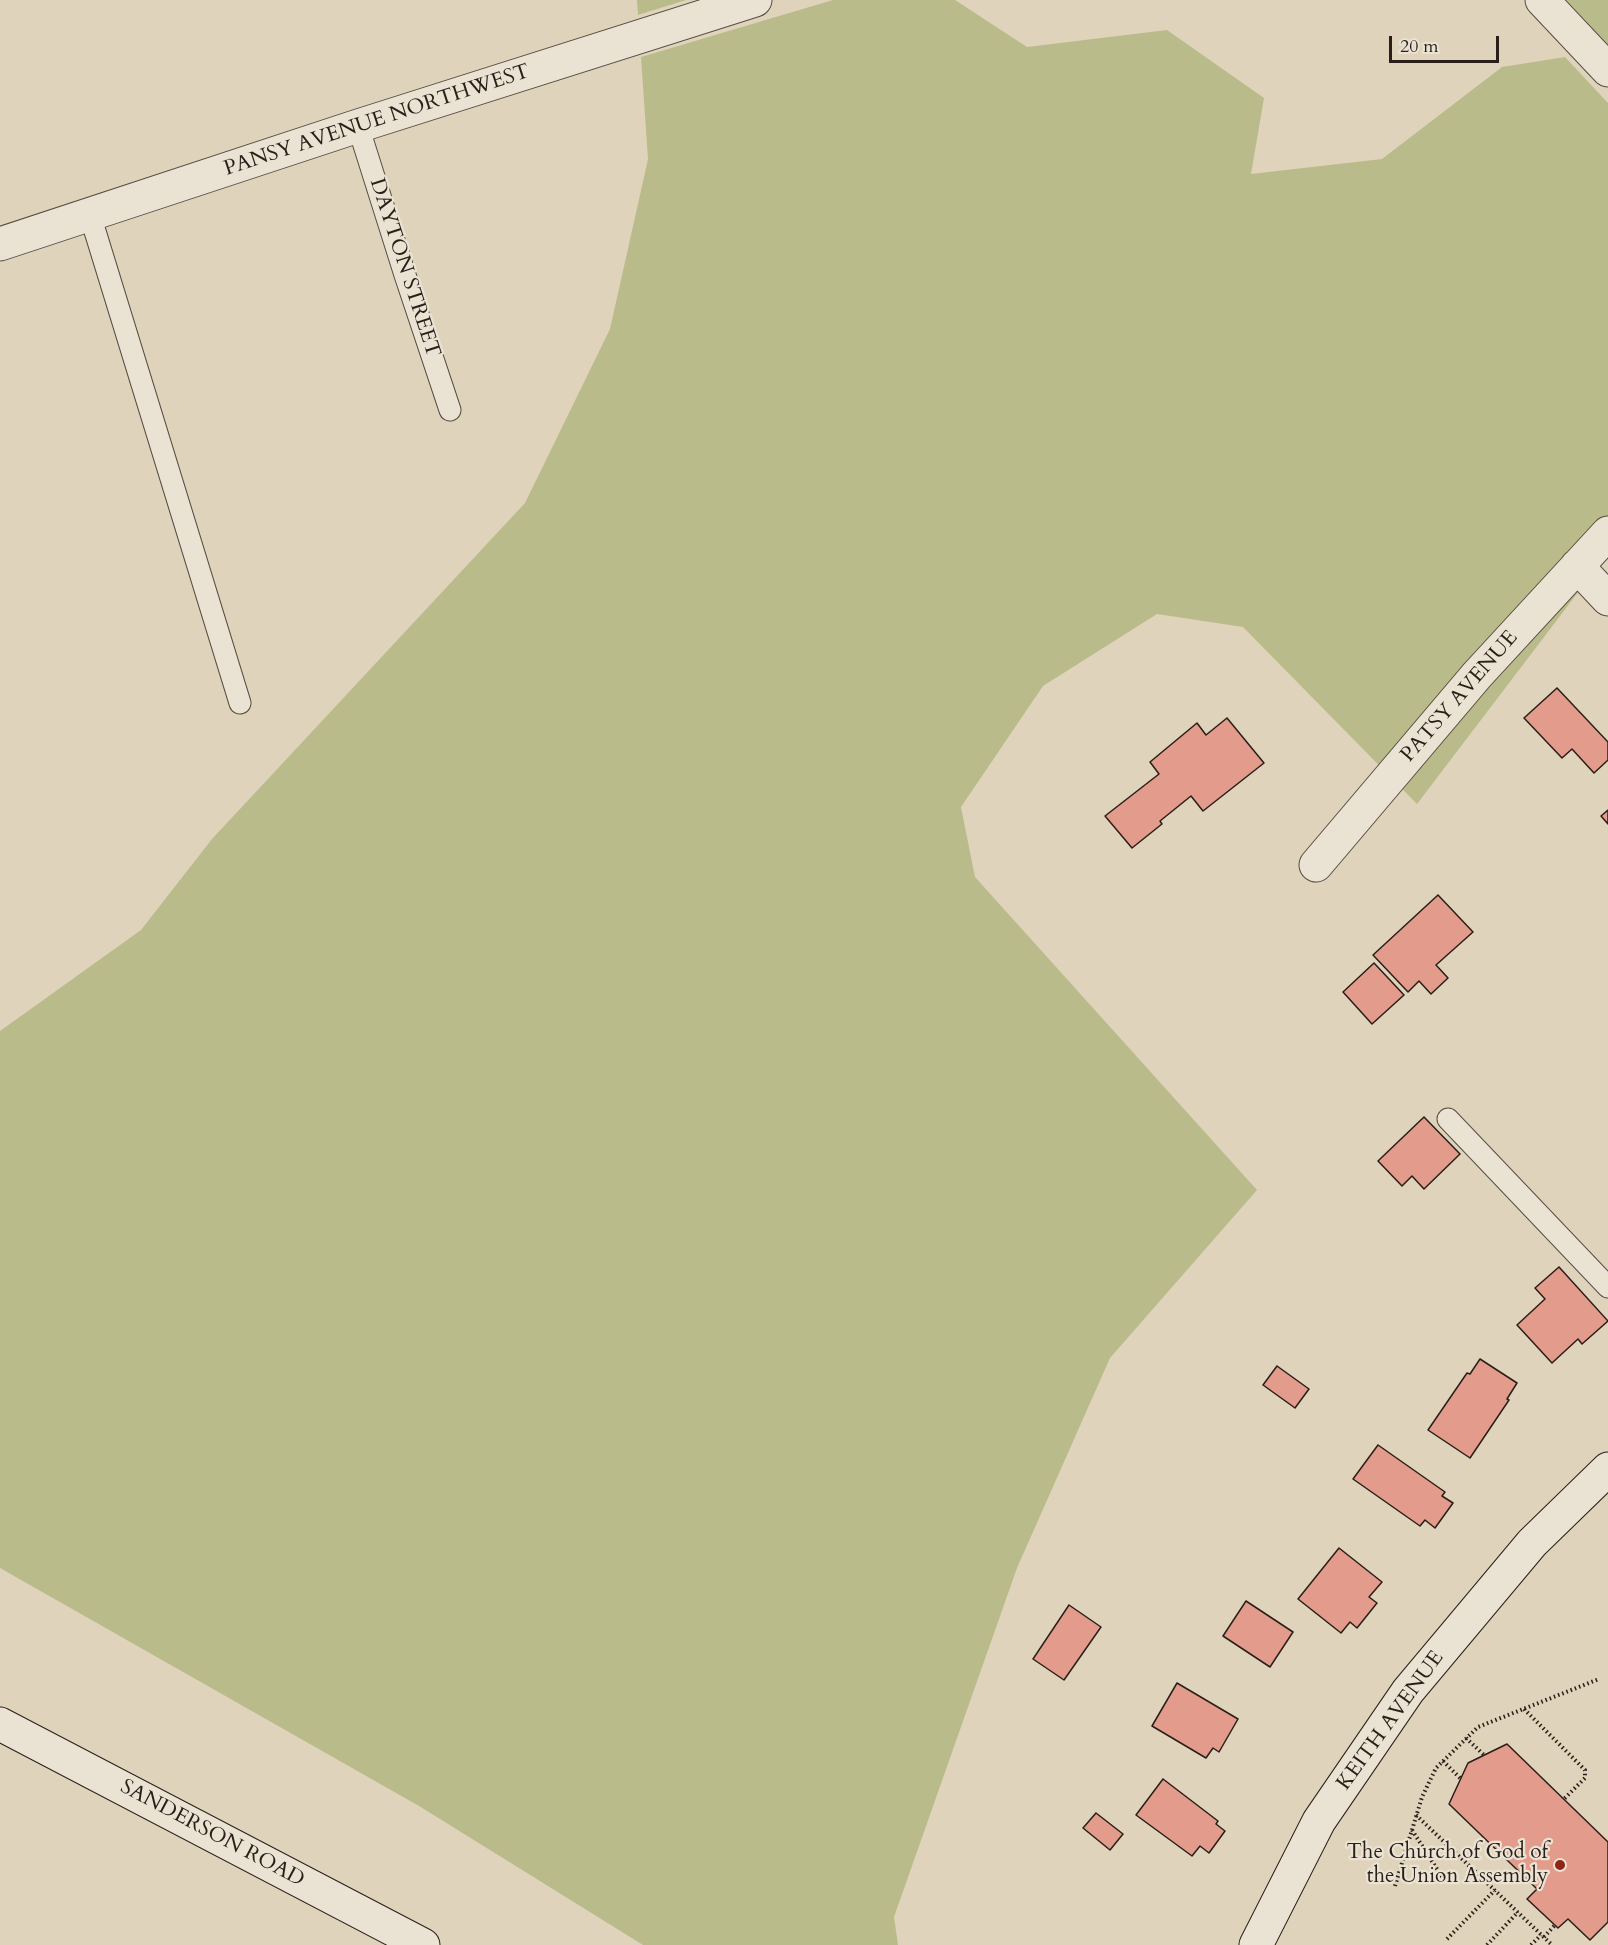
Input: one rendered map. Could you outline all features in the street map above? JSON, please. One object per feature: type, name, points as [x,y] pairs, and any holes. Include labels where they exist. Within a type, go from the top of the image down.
[{"type":"street","name":"PANSY AVENUE NORTHWEST","points":[[0,244],[358,126],[755,0]]},
{"type":"street","points":[[1542,0],[1608,70]]},
{"type":"street","name":"PATSY AVENUE","points":[[1316,865],[1477,675],[1608,533]]},
{"type":"street","points":[[1577,566],[1608,599]]},
{"type":"street","name":"KEITH AVENUE","points":[[1256,1945],[1319,1821],[1408,1691],[1532,1544],[1608,1469]]},
{"type":"street","name":"SANDERSON ROAD","points":[[0,1724],[423,1945]]},
{"type":"lane","name":"DAYTON STREET","points":[[358,126],[450,410]]},
{"type":"lane","points":[[90,215],[240,703]]},
{"type":"lane","points":[[1448,1119],[1608,1287]]},
{"type":"path","points":[[1395,1886],[1416,1815],[1436,1768],[1478,1727],[1599,1679]]},
{"type":"path","points":[[1524,1709],[1585,1770],[1585,1778],[1564,1799]]},
{"type":"path","points":[[1466,1738],[1484,1755]]},
{"type":"path","points":[[1443,1761],[1461,1779]]},
{"type":"path","points":[[1416,1815],[1552,1945]]},
{"type":"path","points":[[1412,1830],[1442,1877]]},
{"type":"path","points":[[1447,1939],[1495,1890]]},
{"type":"path","points":[[1486,1945],[1518,1912]]},
{"type":"path","points":[[1531,1945],[1555,1925]]},
{"type":"green space","points":[[637,0],[686,0],[638,15]]},
{"type":"green space","points":[[833,0],[955,0],[1027,47],[1167,30],[1264,98],[1251,174],[1382,159],[1502,67],[1565,57],[1608,103],[1608,553],[1417,804],[1243,627],[1157,614],[1043,686],[961,807],[975,877],[1257,1190],[1110,1358],[1017,1568],[894,1917],[898,1945],[643,1945],[419,1806],[0,1568],[0,1031],[141,930],[212,839],[525,503],[610,329],[648,159],[641,57]]},
{"type":"green space","points":[[1566,0],[1608,0],[1608,45]]},
{"type":"building","points":[[1557,688],[1608,742],[1608,760],[1594,773],[1572,749],[1562,758],[1524,718]]},
{"type":"building","points":[[1227,718],[1264,763],[1203,811],[1191,796],[1160,821],[1162,824],[1132,848],[1105,816],[1159,774],[1150,762],[1197,723],[1206,735]]},
{"type":"building","points":[[1608,810],[1608,824],[1601,816]]},
{"type":"building","points":[[1438,895],[1473,932],[1436,965],[1448,978],[1431,994],[1419,981],[1408,992],[1373,955]]},
{"type":"building","points":[[1374,963],[1404,995],[1372,1024],[1343,992]]},
{"type":"building","points":[[1424,1117],[1460,1154],[1424,1189],[1412,1176],[1402,1186],[1378,1161]]},
{"type":"building","points":[[1559,1267],[1608,1321],[1582,1344],[1578,1339],[1552,1363],[1517,1325],[1545,1299],[1535,1288]]},
{"type":"building","points":[[1480,1359],[1517,1383],[1507,1399],[1509,1400],[1470,1458],[1428,1430],[1467,1373],[1470,1374]]},
{"type":"building","points":[[1277,1366],[1309,1389],[1295,1408],[1263,1385]]},
{"type":"building","points":[[1378,1445],[1445,1492],[1442,1496],[1453,1503],[1435,1528],[1425,1520],[1420,1526],[1353,1479]]},
{"type":"building","points":[[1339,1548],[1382,1582],[1369,1597],[1377,1603],[1357,1628],[1350,1622],[1341,1633],[1298,1599]]},
{"type":"building","points":[[1246,1601],[1293,1632],[1270,1667],[1223,1636]]},
{"type":"building","points":[[1069,1605],[1101,1627],[1064,1680],[1033,1659]]},
{"type":"building","points":[[1177,1683],[1238,1719],[1219,1752],[1213,1748],[1206,1758],[1152,1726]]},
{"type":"building","name":"The Church of God of the Union Assembly","points":[[1507,1744],[1608,1842],[1608,1922],[1590,1940],[1568,1919],[1558,1928],[1527,1899],[1537,1889],[1449,1804],[1468,1763]]},
{"type":"building","points":[[1163,1779],[1218,1821],[1216,1824],[1225,1831],[1209,1853],[1200,1846],[1192,1856],[1136,1815]]},
{"type":"building","points":[[1096,1813],[1123,1834],[1110,1850],[1083,1828]]},
{"type":"place","name":"The Church of God of the Union Assembly","points":[[1560,1865]]}]
